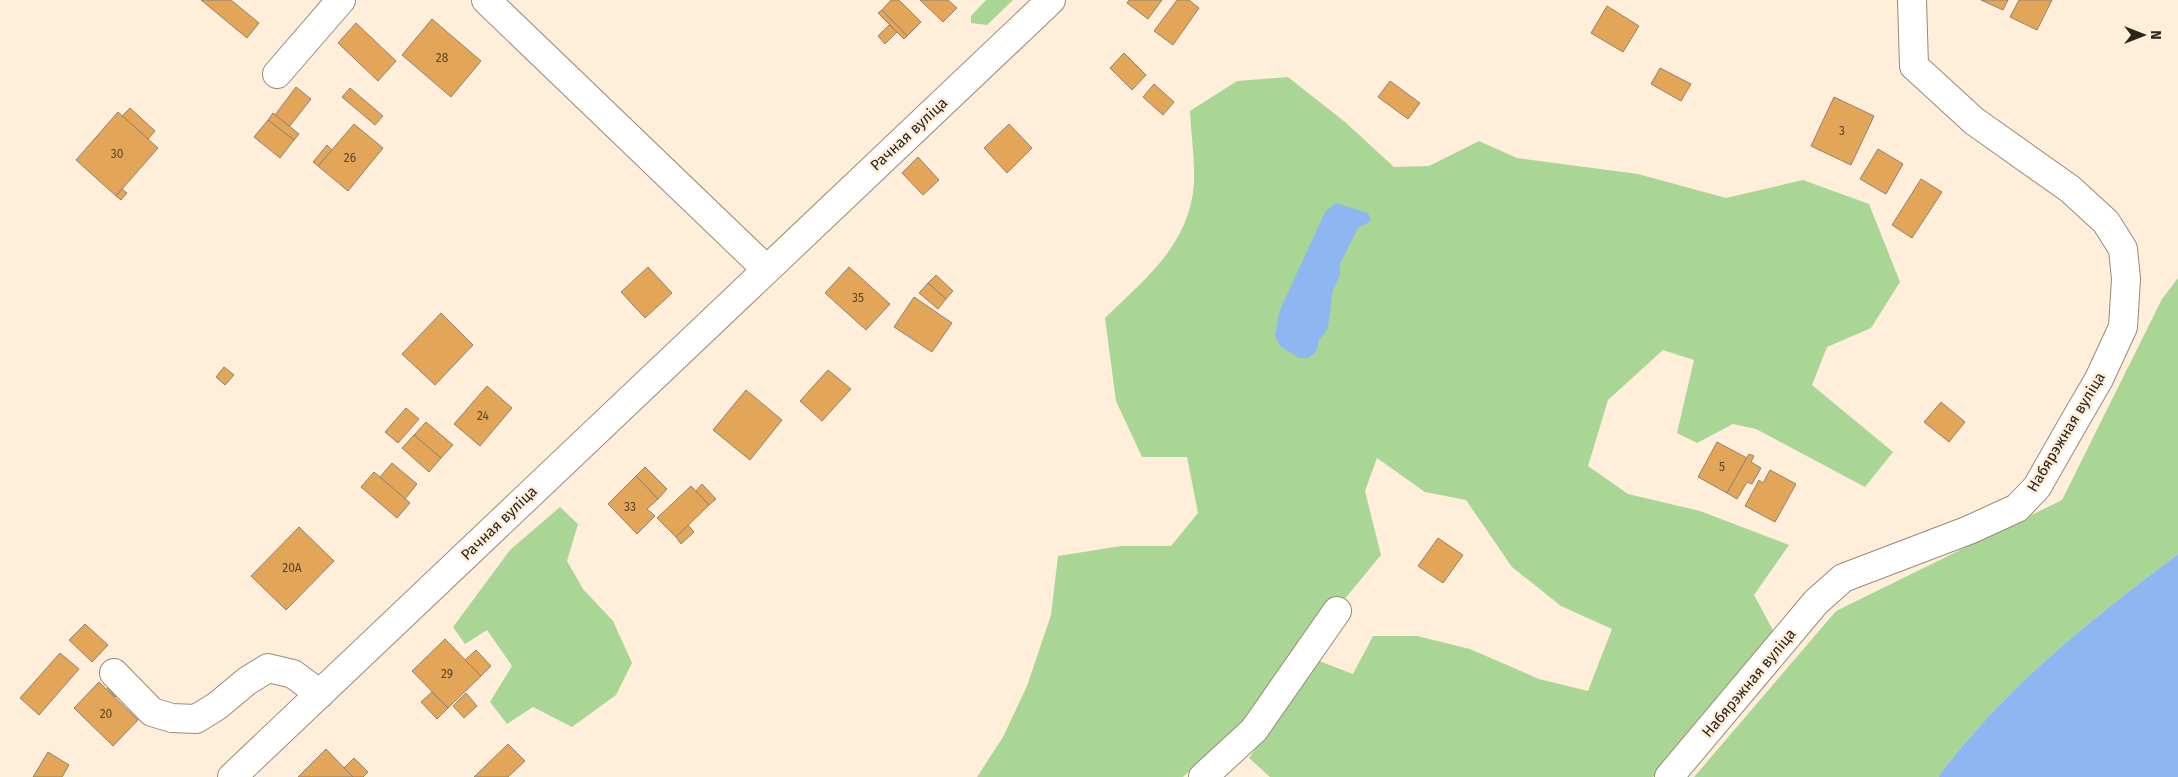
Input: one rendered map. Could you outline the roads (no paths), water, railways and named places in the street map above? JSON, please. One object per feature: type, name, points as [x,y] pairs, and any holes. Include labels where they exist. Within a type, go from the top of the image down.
[{"type":"street","points":[[277,74],[342,0]]},
{"type":"street","points":[[486,0],[766,269]]},
{"type":"street","name":"Рачная вуліца","points":[[232,777],[1051,0]]},
{"type":"street","name":"Набярэжная вуліца","points":[[1669,777],[1816,602],[1844,578],[1968,530],[2017,508],[2037,487],[2099,380],[2123,327],[2126,279],[2123,249],[2106,222],[2070,189],[1974,121],[1914,66],[1912,0]]},
{"type":"street","points":[[1203,777],[1254,730],[1337,611]]},
{"type":"street","points":[[114,673],[152,712],[172,718],[196,719],[217,706],[247,681],[268,668],[293,674],[320,694]]},
{"type":"water","points":[[1336,203],[1368,213],[1371,221],[1358,228],[1340,264],[1340,276],[1333,290],[1328,328],[1319,340],[1316,352],[1308,358],[1299,358],[1280,346],[1275,336],[1279,312],[1325,212]]},
{"type":"water","points":[[2178,554],[2178,777],[1938,777],[1991,714],[2050,657],[2113,604]]}]
